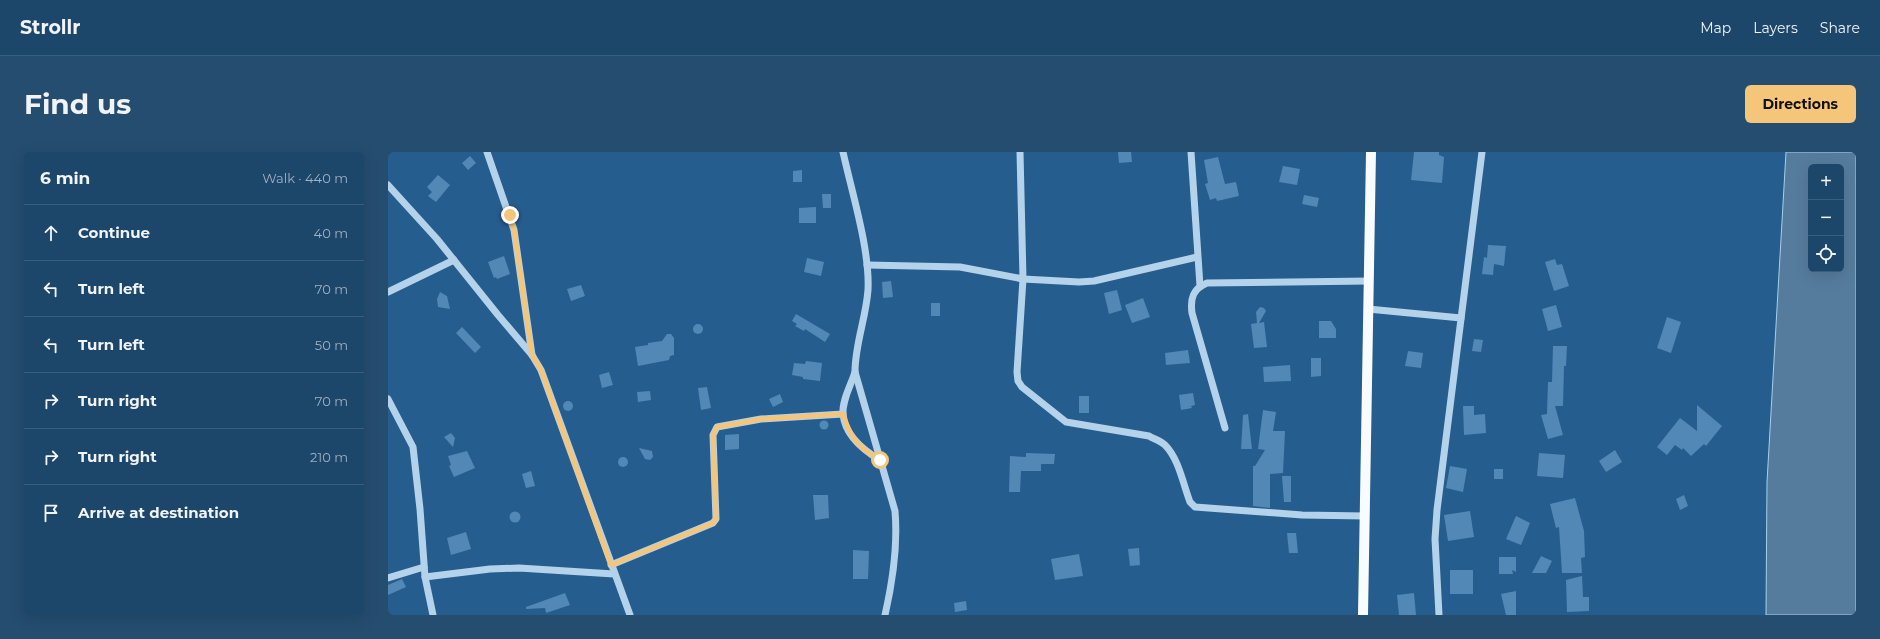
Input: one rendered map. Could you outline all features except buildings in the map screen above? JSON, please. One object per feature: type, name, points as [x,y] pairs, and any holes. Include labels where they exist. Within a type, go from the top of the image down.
[{"type":"main road","points":[[1363,615],[1371,152]]},
{"type":"street","points":[[487,152],[514,230],[532,355]]},
{"type":"street","points":[[843,152],[867,265],[866,307],[855,357],[855,372],[895,511],[896,533],[891,589],[885,615]]},
{"type":"street","points":[[1020,152],[1023,279],[1017,372],[1018,381],[1022,387],[1066,422],[1149,436],[1158,440],[1165,445],[1174,458],[1190,502],[1195,507],[1302,515],[1365,516]]},
{"type":"street","points":[[1191,152],[1200,286]]},
{"type":"street","points":[[1439,615],[1435,539],[1437,510],[1482,152]]},
{"type":"street","points":[[388,185],[454,260],[532,355],[541,370],[630,615]]},
{"type":"street","points":[[867,265],[960,267],[1023,279],[1079,282],[1094,281],[1197,258]]},
{"type":"street","points":[[388,292],[454,260]]},
{"type":"street","points":[[1225,428],[1192,313],[1191,302],[1193,294],[1200,286],[1207,283],[1369,281]]},
{"type":"street","points":[[1368,309],[1461,318]]},
{"type":"street","points":[[855,372],[843,414],[847,427],[856,443],[865,451],[880,460]]},
{"type":"street","points":[[388,399],[413,447],[420,509],[425,577],[434,615]]},
{"type":"street","points":[[611,565],[713,523],[716,519],[713,435],[717,427],[762,419],[843,414]]},
{"type":"street","points":[[388,578],[424,567]]},
{"type":"street","points":[[425,577],[490,569],[519,568],[614,574]]},
{"type":"water","points":[[1786,152],[1856,152],[1856,615],[1766,615],[1767,482]]},
{"type":"route","points":[[510,215],[514,230],[532,355],[541,370],[611,565],[713,523],[716,519],[717,513],[713,435],[714,430],[717,427],[762,419],[843,414],[847,427],[856,443],[865,451],[880,460]]}]
